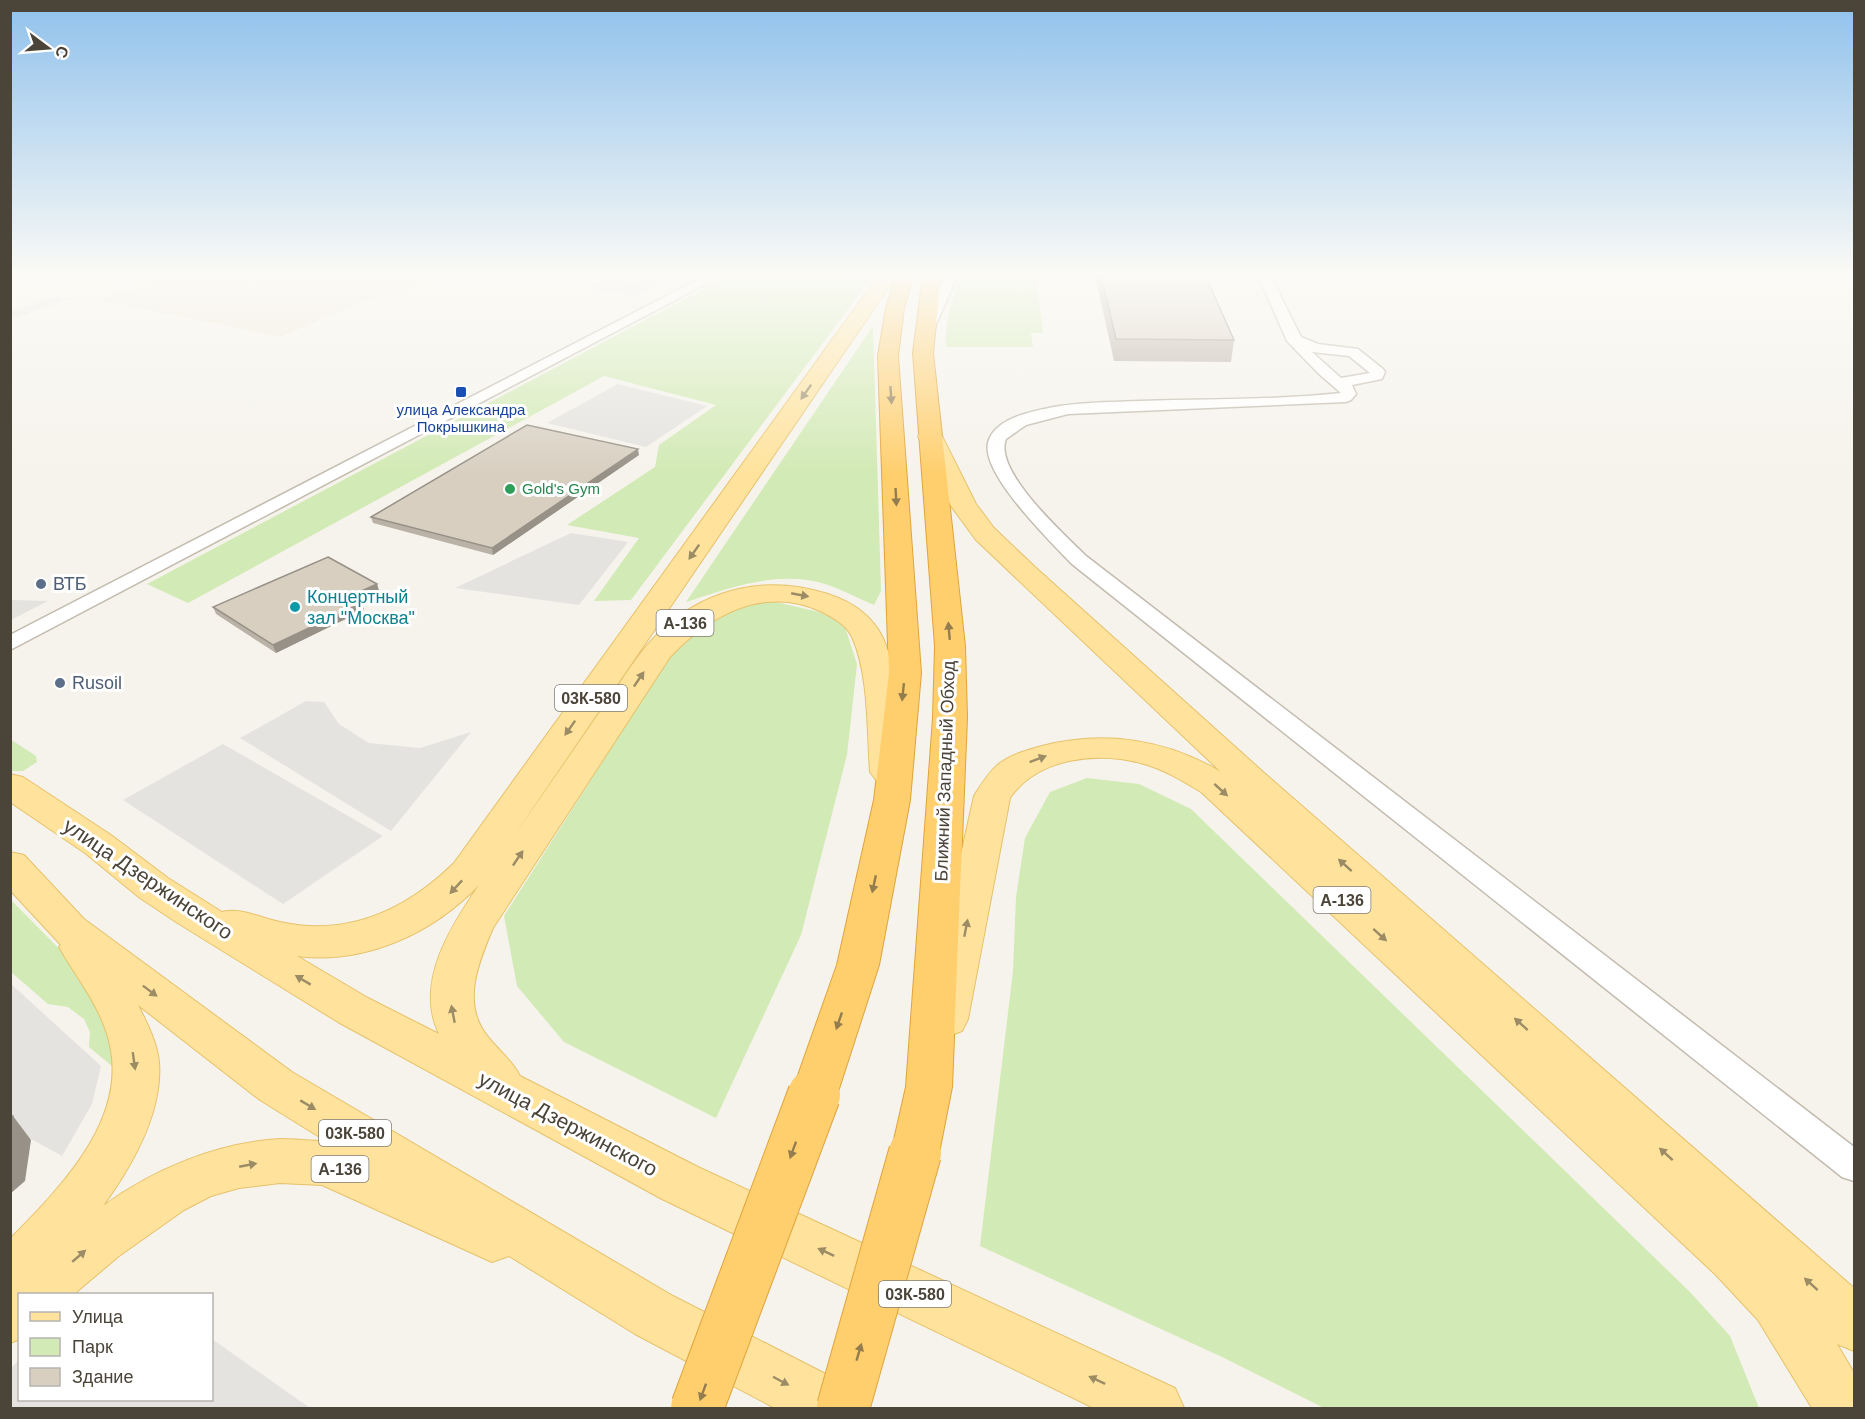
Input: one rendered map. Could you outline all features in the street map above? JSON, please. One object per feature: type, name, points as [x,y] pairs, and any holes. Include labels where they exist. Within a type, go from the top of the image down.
[{"type":"highway","points":[[890,341],[888,356],[912,437]]},
{"type":"highway","name":"Ближний Западный Обход","points":[[843,1408],[915,1153],[930,1088],[950,718],[950,646],[912,437],[926,405],[924,341]]},
{"type":"highway","name":"А-136","points":[[697,1408],[814,1095],[858,965],[891,800],[905,673],[912,437]]},
{"type":"main road","name":"03К-580","points":[[190,912],[283,938],[308,942],[346,941],[400,923],[425,911],[451,893],[475,864],[842,341]]},
{"type":"main road","name":"А-136","points":[[912,437],[985,534],[1025,573],[1854,1324]]},
{"type":"main road","name":"А-136","points":[[530,1104],[474,1056],[457,1030],[450,998],[458,964],[474,924],[658,651],[688,620],[722,603],[761,593],[796,594],[818,599],[858,622],[868,639],[874,662],[891,800]]},
{"type":"main road","name":"А-136","points":[[930,1088],[957,973],[992,796],[1010,773],[1035,759],[1070,749],[1107,746],[1161,757],[1194,770],[1214,784],[1734,1257],[1777,1301],[1828,1381],[1842,1408]]},
{"type":"main road","name":"улица Дзержинского","points":[[10,785],[98,844],[154,888],[190,912],[353,1010],[680,1183],[1154,1407]]},
{"type":"main road","points":[[10,865],[70,930],[117,1005],[136,1061],[135,1089],[127,1121],[92,1182],[42,1245],[10,1276]]},
{"type":"main road","name":"03К-580","points":[[70,930],[276,1086],[654,1315],[833,1408]]},
{"type":"main road","name":"А-136","points":[[36,1293],[105,1233],[147,1203],[178,1186],[205,1174],[226,1169],[270,1161],[302,1161],[326,1163],[348,1172],[654,1315]]},
{"type":"street","points":[[10,644],[590,341]]},
{"type":"street","points":[[1294,341],[1318,366],[1348,391],[1349,394],[1346,397],[1098,407],[1043,414],[1013,425],[999,438],[995,446],[997,462],[1012,486],[1079,560],[1854,1166]]},
{"type":"street","points":[[1298,341],[1316,348],[1353,352],[1377,372],[1377,376],[1373,378],[1338,383]]},
{"type":"green space","points":[[605,341],[824,341],[631,600],[594,601],[639,538],[567,525],[655,467],[659,445],[716,405],[604,376],[188,603],[147,584]]},
{"type":"green space","points":[[863,341],[873,341],[881,591],[874,605],[829,585],[797,579],[748,584],[686,602]]},
{"type":"green space","points":[[946,341],[1032,341],[1033,347],[946,347]]},
{"type":"green space","points":[[767,600],[819,612],[844,624],[857,664],[847,755],[801,935],[716,1118],[564,1042],[517,986],[504,916],[672,653],[718,614]]},
{"type":"green space","points":[[10,739],[36,756],[37,762],[23,771],[11,771]]},
{"type":"green space","points":[[1087,778],[1139,784],[1191,809],[1690,1292],[1730,1336],[1759,1408],[1324,1408],[1222,1357],[980,1246],[1013,971],[1016,897],[1025,838],[1050,792]]},
{"type":"green space","points":[[10,899],[94,984],[115,1034],[112,1066],[89,1047],[90,1032],[84,1019],[68,1007],[48,1004],[11,972]]},
{"type":"shaded area","points":[[618,384],[707,406],[646,447],[547,423]]},
{"type":"shaded area","points":[[571,533],[628,542],[579,605],[455,588]]},
{"type":"shaded area","points":[[11,600],[48,601],[11,620]]},
{"type":"shaded area","points":[[306,701],[324,702],[339,724],[369,743],[420,748],[471,732],[391,831],[240,738]]},
{"type":"shaded area","points":[[223,744],[383,836],[283,904],[123,800]]},
{"type":"shaded area","points":[[10,983],[101,1066],[92,1104],[62,1156],[11,1128]]},
{"type":"shaded area","points":[[213,1340],[310,1408],[11,1408],[11,1368],[18,1361],[18,1401],[213,1401]]},
{"type":"building","name":"Gold's Gym","points":[[527,425],[638,449],[492,548],[371,517]]},
{"type":"building","name":"Концертный зал \"Москва\"","points":[[328,557],[377,584],[350,596],[362,603],[273,645],[213,607]]},
{"type":"building","points":[[10,1115],[13,1116],[10,1134]]},
{"type":"place","name":"улица Александра Покрышкина","points":[[461,392]]},
{"type":"place","name":"Gold's Gym","points":[[510,489]]},
{"type":"place","name":"ВТБ","points":[[41,584]]},
{"type":"place","name":"Концертный зал \"Москва\"","points":[[295,607]]},
{"type":"place","name":"Rusoil","points":[[60,683]]}]
